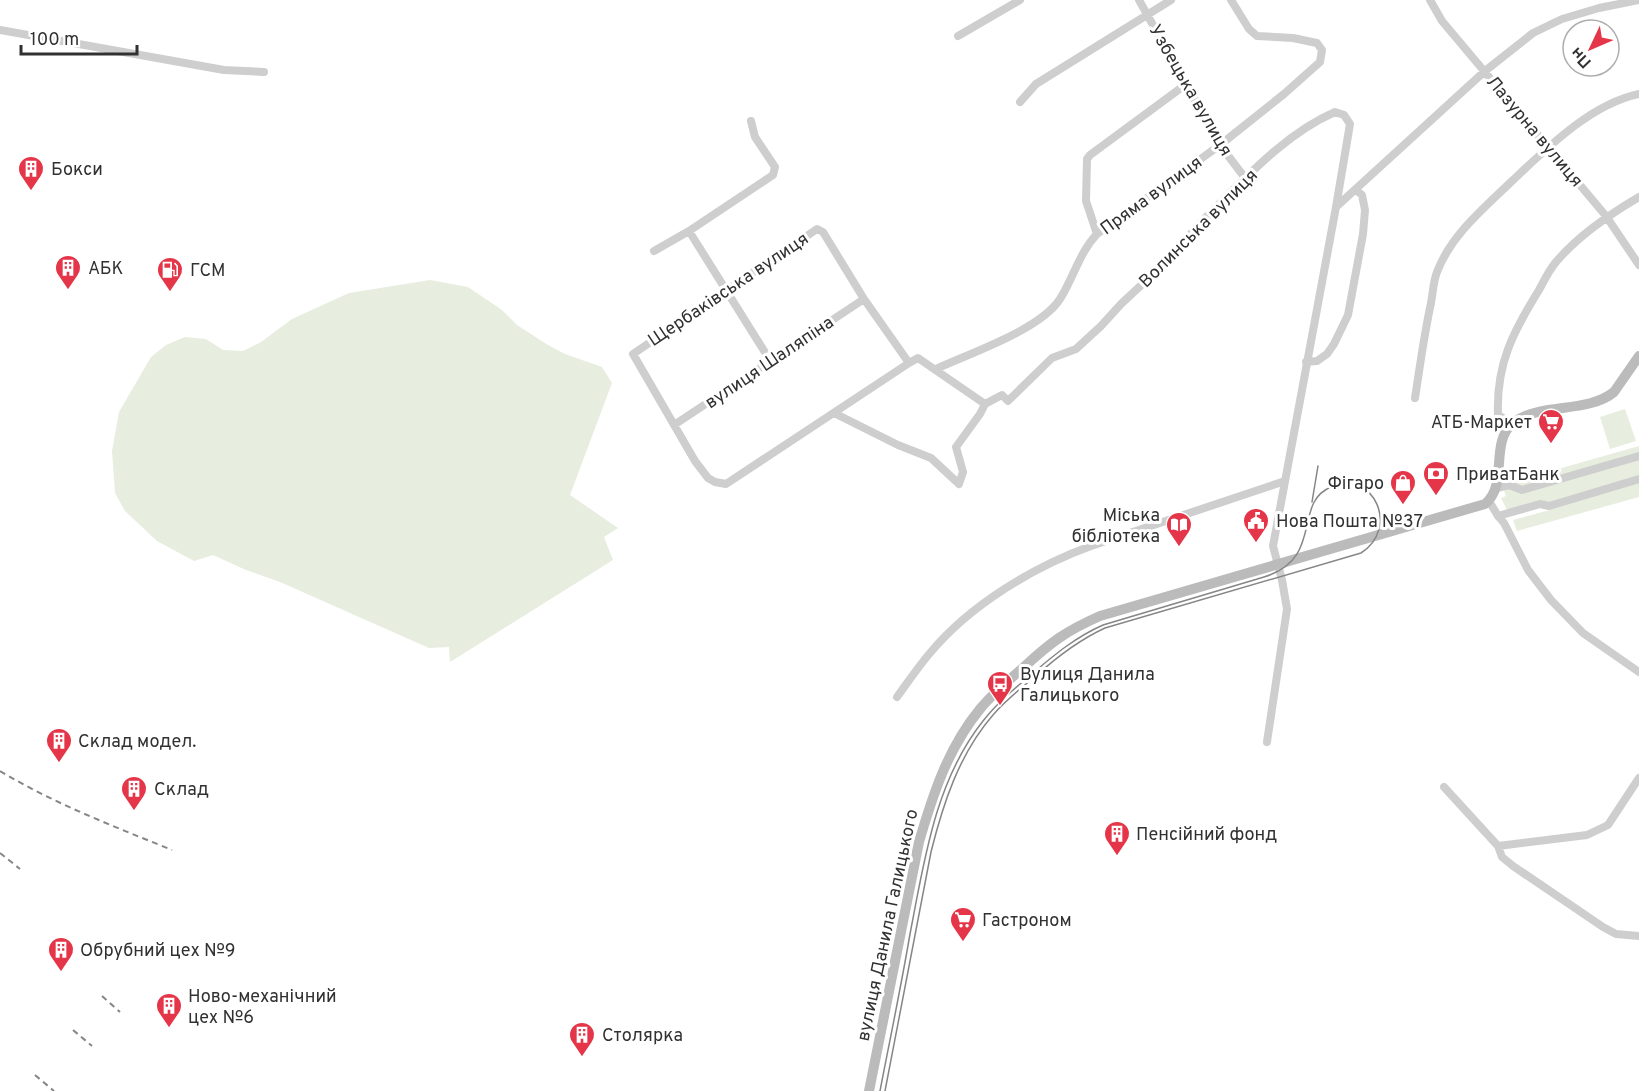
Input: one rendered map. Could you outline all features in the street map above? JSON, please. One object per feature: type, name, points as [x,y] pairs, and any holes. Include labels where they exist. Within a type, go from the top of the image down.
[{"type":"street","points":[[958,36],[1020,0]]},
{"type":"street","name":"Узбецька вулиця","points":[[1139,0],[1220,144],[1245,178]]},
{"type":"street","points":[[1020,102],[1036,84],[1171,0]]},
{"type":"street","name":"Пряма вулиця","points":[[936,369],[1028,327],[1045,316],[1060,299],[1083,250],[1097,234],[1220,144],[1284,94],[1320,62],[1323,50],[1317,43],[1293,38],[1257,36],[1248,29],[1231,0]]},
{"type":"street","name":"Лазурна вулиця","points":[[1430,0],[1442,21],[1606,216],[1639,265]]},
{"type":"street","points":[[1336,207],[1485,71],[1533,33],[1562,18],[1639,0]]},
{"type":"street","points":[[0,30],[224,70],[264,72]]},
{"type":"street","points":[[1097,234],[1086,201],[1087,159],[1185,85]]},
{"type":"street","points":[[1415,398],[1436,273],[1448,250],[1474,217],[1548,147],[1586,118],[1629,96],[1639,94]]},
{"type":"street","name":"Волинська вулиця","points":[[985,404],[1002,395],[1008,401],[1052,358],[1076,349],[1181,248],[1189,235],[1245,178],[1295,136],[1335,112],[1344,115],[1350,124],[1273,546],[1287,609],[1267,742]]},
{"type":"street","points":[[654,251],[689,231],[773,175],[775,167],[755,136],[751,121]]},
{"type":"street","points":[[1306,362],[1317,361],[1327,354],[1348,315],[1363,234],[1365,210],[1362,195],[1356,190]]},
{"type":"street","points":[[1513,424],[1498,415],[1497,389],[1508,347],[1527,309],[1555,263],[1606,216],[1639,197]]},
{"type":"street","name":"Щербаківська вулиця","points":[[674,425],[633,354],[817,229],[824,232],[864,299]]},
{"type":"street","points":[[689,231],[771,362]]},
{"type":"street","points":[[864,299],[909,363]]},
{"type":"street","name":"вулиця Шаляпіна","points":[[674,425],[864,299]]},
{"type":"street","points":[[1639,356],[1614,392],[1608,396],[1595,402],[1525,417],[1513,424],[1506,433],[1501,448],[1497,488],[1489,501],[1504,523],[1528,570],[1551,600],[1584,633],[1639,672]]},
{"type":"street","points":[[674,425],[708,478],[726,484],[909,363],[918,358],[985,404],[956,447],[963,472],[959,484],[931,458],[898,445],[834,413]]},
{"type":"street","points":[[1497,488],[1509,485],[1522,490],[1639,456]]},
{"type":"street","points":[[1498,516],[1539,504],[1549,506],[1639,479]]},
{"type":"street","points":[[897,697],[931,652],[961,621],[1026,576],[1060,557],[1285,481]]},
{"type":"street","name":"вулиця Данила Галицького","points":[[869,1091],[919,842],[928,811],[949,757],[964,730],[982,707],[1054,639],[1073,627],[1122,608],[1489,501]]},
{"type":"street","points":[[1498,846],[1587,835],[1608,825],[1639,778]]},
{"type":"street","points":[[1444,787],[1498,846],[1502,857],[1513,866],[1603,927],[1616,934],[1639,936]]},
{"type":"shaded area","points":[[430,280],[468,287],[502,310],[517,325],[548,345],[565,354],[602,367],[612,383],[570,495],[618,528],[604,537],[613,560],[450,662],[449,647],[429,648],[213,555],[194,561],[157,541],[125,511],[115,493],[112,451],[119,412],[151,357],[166,345],[185,337],[206,339],[223,350],[243,351],[261,342],[292,319],[349,293]]},
{"type":"shaded area","points":[[1625,409],[1636,441],[1610,449],[1600,417]]},
{"type":"shaded area","points":[[1639,446],[1639,497],[1517,531],[1513,520],[1550,510],[1549,506],[1507,510],[1501,498],[1506,496],[1502,485]]},
{"type":"tram line","points":[[1312,502],[1318,466]]},
{"type":"tram line","points":[[880,1091],[934,823],[953,769],[983,721],[1006,696],[1049,660],[1093,630],[1103,625],[1264,577],[1283,568],[1295,557],[1302,544],[1313,505],[1319,495],[1331,487],[1346,484],[1359,486],[1370,493],[1377,504],[1380,516],[1379,530],[1373,542],[1361,553],[1105,628],[1061,655],[1014,694],[993,715],[981,730],[962,763],[947,798],[936,834],[885,1091]]},
{"type":"railway","points":[[0,771],[63,804],[172,850]]},
{"type":"railway","points":[[0,853],[20,869]]},
{"type":"railway","points":[[102,996],[120,1012]]},
{"type":"railway","points":[[73,1030],[92,1046]]},
{"type":"railway","points":[[35,1075],[54,1091]]},
{"type":"place","name":"Бокси","points":[[31,192]]},
{"type":"place","name":"АБК","points":[[68,291]]},
{"type":"place","name":"ГСМ","points":[[170,293]]},
{"type":"place","name":"АТБ-Маркет","points":[[1551,445]]},
{"type":"place","name":"ПриватБанк","points":[[1436,497]]},
{"type":"place","name":"Фігаро","points":[[1403,506]]},
{"type":"place","name":"Нова Пошта №37","points":[[1256,544]]},
{"type":"place","name":"Міська бібліотека","points":[[1179,548]]},
{"type":"place","name":"Вулиця Данила Галицького","points":[[1000,707]]},
{"type":"place","name":"Склад модел.","points":[[59,764]]},
{"type":"place","name":"Склад","points":[[134,812]]},
{"type":"place","name":"Пенсійний фонд","points":[[1117,857]]},
{"type":"place","name":"Гастроном","points":[[963,943]]},
{"type":"place","name":"Обрубний цех №9","points":[[61,973]]},
{"type":"place","name":"Ново-механічний цех №6","points":[[169,1029]]},
{"type":"place","name":"Столярка","points":[[582,1058]]}]
